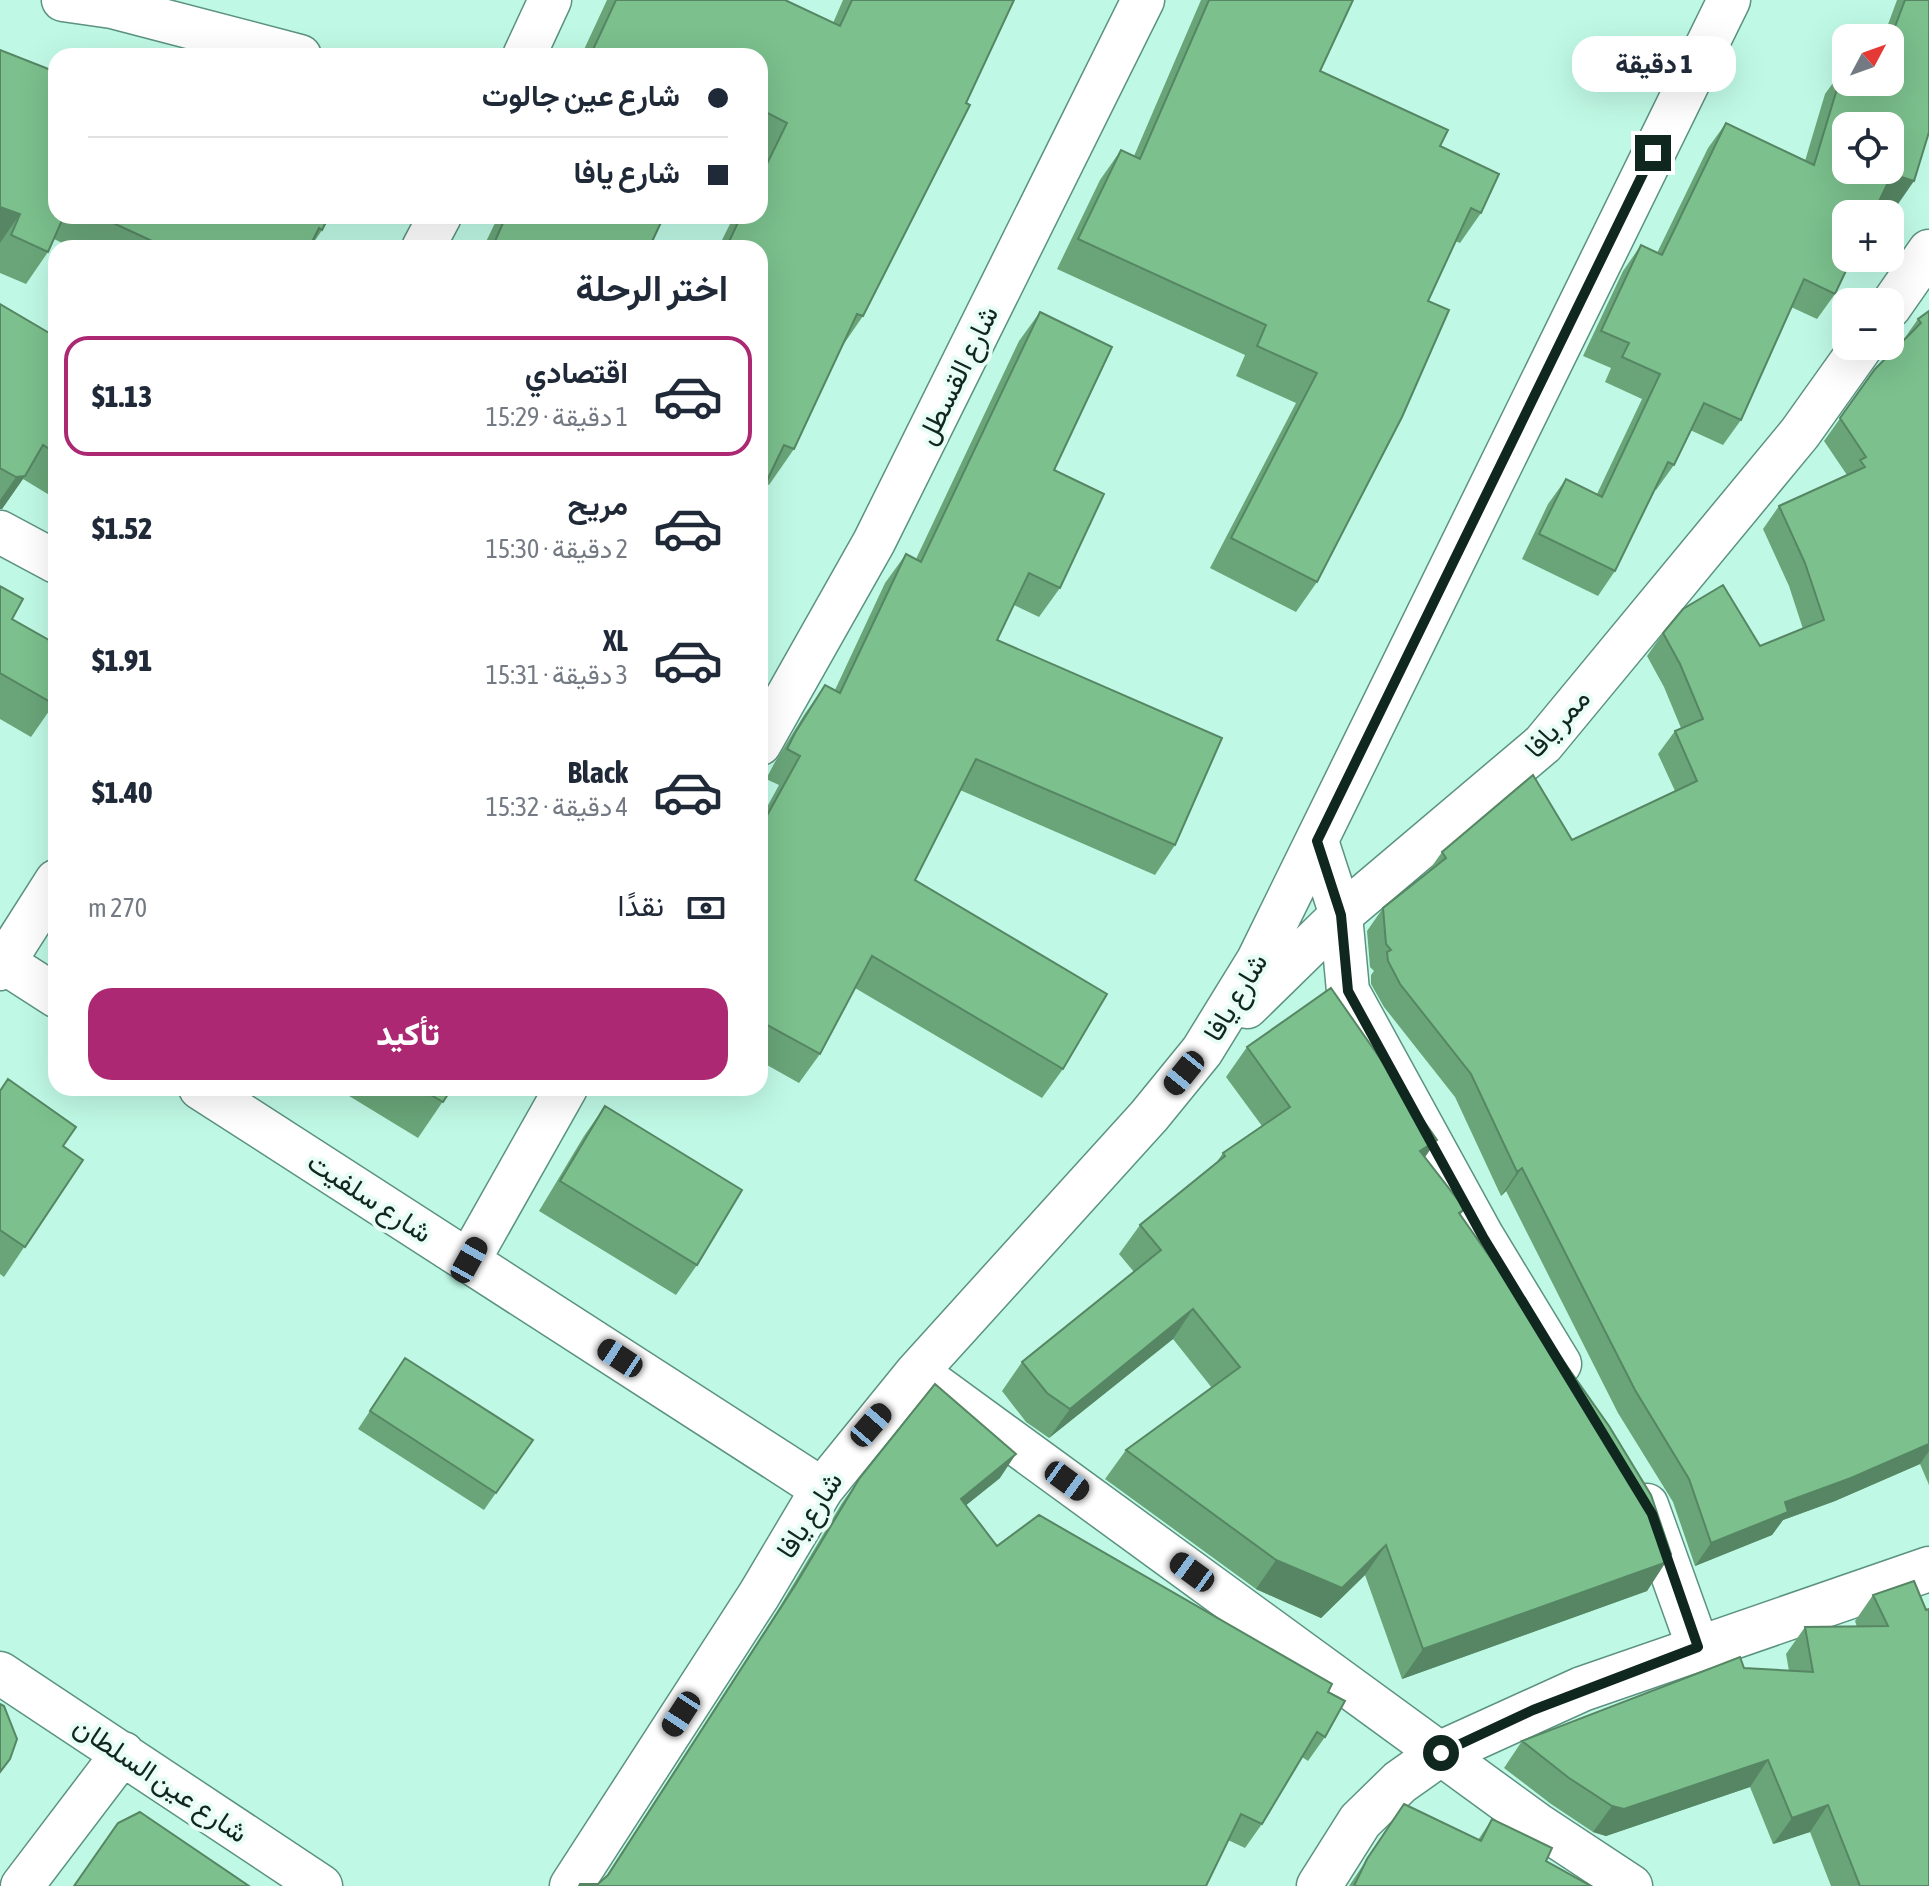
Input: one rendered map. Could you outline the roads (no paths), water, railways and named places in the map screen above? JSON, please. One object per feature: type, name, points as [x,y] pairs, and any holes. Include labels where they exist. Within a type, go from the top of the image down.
[{"type":"street","points":[[63,0],[112,3],[272,48]]},
{"type":"street","points":[[528,48],[550,0]]},
{"type":"street","name":"شارع القسطل","points":[[768,730],[874,542],[1143,0]]},
{"type":"street","name":"شارع يافا","points":[[571,1886],[759,1595],[822,1489],[917,1372],[1149,1116],[1202,1051],[1258,960],[1729,0]]},
{"type":"street","points":[[1903,288],[1929,251]]},
{"type":"street","name":"ممر يافا","points":[[1202,1051],[1341,915],[1543,744],[1792,443],[1852,360]]},
{"type":"street","points":[[0,532],[48,558]]},
{"type":"street","points":[[1317,841],[1341,915],[1348,991],[1483,1237],[1581,1396]]},
{"type":"street","points":[[48,893],[2,964],[48,991]]},
{"type":"street","name":"شارع سلفيت","points":[[213,1096],[822,1489]]},
{"type":"street","points":[[469,1260],[561,1096]]},
{"type":"street","points":[[917,1372],[1537,1824],[1631,1886]]},
{"type":"street","points":[[1629,1473],[1652,1514],[1698,1647]]},
{"type":"street","points":[[1319,1886],[1360,1821],[1400,1782],[1441,1753],[1533,1710],[1698,1647],[1929,1569]]},
{"type":"street","name":"شارع عين السلطان","points":[[0,1673],[321,1886]]},
{"type":"street","points":[[22,1886],[123,1753]]}]
